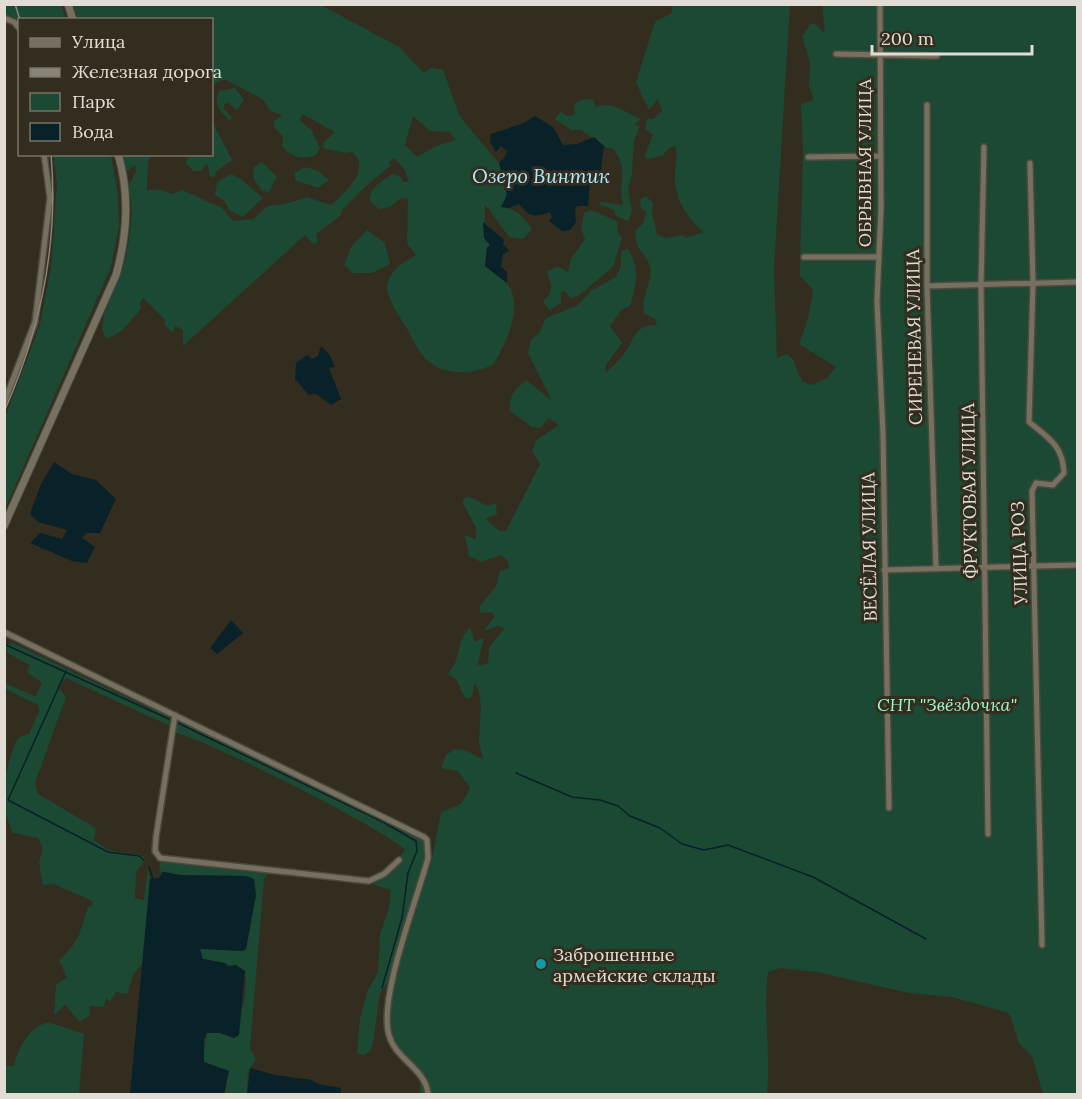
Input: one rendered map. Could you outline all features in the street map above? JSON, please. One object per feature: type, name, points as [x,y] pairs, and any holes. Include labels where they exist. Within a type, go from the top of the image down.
[{"type":"main road","points":[[4,526],[116,275],[124,238],[126,213],[124,182],[118,156]]},
{"type":"street","name":"ОБРЫВНАЯ УЛИЦА","points":[[879,286],[880,4]]},
{"type":"street","points":[[4,18],[14,22],[18,27]]},
{"type":"street","points":[[836,54],[937,56]]},
{"type":"street","name":"СИРЕНЕВАЯ УЛИЦА","points":[[927,105],[927,286],[936,569]]},
{"type":"street","name":"ФРУКТОВАЯ УЛИЦА","points":[[984,147],[981,286],[988,834]]},
{"type":"street","points":[[4,403],[35,322],[50,198],[44,156]]},
{"type":"street","points":[[808,157],[881,156]]},
{"type":"street","name":"УЛИЦА РОЗ","points":[[1030,163],[1032,283],[1029,422],[1059,449],[1064,458],[1064,473],[1053,485],[1036,483],[1033,487],[1042,945]]},
{"type":"street","points":[[804,257],[879,257]]},
{"type":"street","points":[[927,286],[1077,282]]},
{"type":"street","name":"ВЕСЁЛАЯ УЛИЦА","points":[[879,286],[877,301],[883,435],[889,808]]},
{"type":"street","points":[[884,570],[1077,565]]},
{"type":"street","points":[[4,632],[427,840],[428,858],[389,990],[386,1026],[393,1046],[428,1085],[428,1095]]},
{"type":"street","points":[[175,715],[156,837],[155,851],[160,858],[369,881],[384,874],[399,860]]},
{"type":"green space","points":[[4,5],[61,5],[66,18],[18,18],[18,23],[5,16]]},
{"type":"green space","points":[[73,5],[321,5],[399,47],[424,73],[431,68],[443,70],[460,117],[499,163],[507,195],[502,207],[519,214],[532,229],[523,239],[509,237],[485,204],[484,238],[490,245],[487,248],[485,266],[507,284],[514,303],[514,313],[508,335],[494,364],[469,372],[452,372],[435,366],[421,353],[392,303],[387,288],[389,279],[398,266],[416,255],[407,243],[408,199],[401,198],[390,207],[379,209],[370,201],[370,196],[374,188],[393,174],[400,176],[403,182],[409,182],[405,170],[394,158],[389,162],[391,165],[342,210],[340,216],[316,234],[318,241],[314,245],[305,235],[183,346],[183,330],[175,326],[173,333],[164,325],[165,320],[143,298],[140,302],[141,309],[122,331],[106,339],[102,329],[104,314],[123,267],[132,213],[129,185],[136,171],[135,165],[127,171],[123,156],[151,156],[148,162],[147,190],[162,190],[172,194],[182,190],[222,208],[233,221],[253,219],[268,206],[286,204],[307,197],[331,205],[349,187],[358,173],[357,159],[352,152],[345,153],[323,148],[324,142],[335,132],[302,114],[300,120],[312,131],[320,148],[316,155],[311,157],[302,158],[290,153],[282,146],[283,136],[274,127],[274,121],[282,115],[270,111],[264,100],[226,80],[213,84],[213,18],[78,18]],"holes":[[[413,116],[430,131],[450,132],[455,140],[436,146],[417,157],[405,145]]]},
{"type":"green space","name":"СНТ \"Звёздочка\"","points":[[673,5],[790,5],[774,268],[777,358],[787,354],[793,360],[802,381],[811,385],[827,378],[836,367],[799,344],[808,319],[813,290],[800,276],[803,152],[801,104],[814,100],[809,86],[810,62],[802,37],[811,23],[817,25],[825,34],[822,5],[1077,5],[1077,1094],[1043,1094],[1032,1056],[1019,1043],[1009,1013],[952,997],[909,993],[817,972],[780,968],[768,972],[767,1094],[420,1094],[420,1081],[424,1076],[400,1050],[390,1032],[388,1018],[396,975],[431,863],[441,813],[462,803],[470,788],[458,771],[441,768],[446,755],[455,749],[465,750],[483,759],[479,742],[481,704],[478,690],[475,684],[471,698],[465,698],[456,679],[448,674],[470,627],[475,642],[484,638],[477,666],[488,663],[489,647],[505,628],[497,626],[483,631],[495,617],[492,612],[480,613],[480,606],[496,586],[500,571],[510,568],[507,560],[501,555],[481,562],[469,556],[465,535],[476,539],[476,528],[462,501],[467,496],[488,506],[496,503],[497,514],[485,519],[500,531],[506,531],[540,464],[532,451],[536,440],[559,425],[549,418],[540,428],[532,427],[510,411],[513,394],[526,380],[552,401],[528,353],[531,340],[539,333],[546,318],[578,305],[592,290],[616,277],[621,266],[621,252],[627,248],[636,269],[635,283],[630,306],[622,309],[610,326],[622,343],[606,365],[605,373],[622,357],[640,329],[657,325],[655,319],[644,313],[643,307],[651,272],[636,238],[635,231],[643,223],[647,212],[641,208],[640,200],[646,196],[653,203],[652,214],[657,234],[665,238],[684,235],[685,238],[704,232],[687,214],[676,190],[675,146],[669,148],[662,156],[648,159],[644,156],[653,135],[645,129],[647,119],[653,119],[662,111],[658,99],[649,110],[636,83],[655,21],[671,14]]},
{"type":"green space","points":[[235,88],[244,100],[237,110],[229,103],[224,104],[224,109],[232,117],[230,121],[219,108],[217,96],[219,91]]},
{"type":"green space","points":[[593,99],[596,107],[613,106],[641,119],[634,125],[640,126],[634,140],[632,175],[628,188],[632,211],[628,221],[616,216],[614,210],[598,204],[602,202],[623,205],[622,168],[612,148],[607,148],[581,130],[571,130],[555,119],[560,112],[568,116],[575,114],[574,104],[581,100]]},
{"type":"green space","points":[[213,123],[232,160],[217,171],[214,178],[210,176],[207,163],[201,171],[193,171],[185,162],[190,156],[213,156]]},
{"type":"green space","points":[[53,156],[111,156],[118,195],[119,226],[111,267],[5,509],[5,418],[40,324],[51,268],[57,183]]},
{"type":"green space","points":[[262,162],[277,177],[269,192],[262,191],[254,179],[253,168]]},
{"type":"green space","points":[[306,167],[318,171],[329,180],[318,188],[295,180],[294,173]]},
{"type":"green space","points":[[231,174],[241,179],[263,198],[243,217],[229,210],[224,200],[215,195],[217,182]]},
{"type":"green space","points":[[591,210],[617,221],[618,232],[622,238],[613,267],[578,296],[571,298],[565,291],[561,292],[561,303],[549,310],[543,301],[551,288],[547,272],[558,266],[568,272],[571,259],[585,239],[581,231],[584,213]]},
{"type":"green space","points":[[367,230],[385,243],[390,264],[372,273],[353,273],[344,265],[351,247]]},
{"type":"green space","points":[[11,642],[144,706],[169,715],[170,726],[66,678],[59,688],[66,697],[35,783],[38,794],[96,828],[94,840],[108,850],[143,856],[145,860],[136,872],[135,898],[144,900],[148,867],[150,879],[143,962],[133,975],[127,994],[116,992],[110,1002],[106,998],[104,1007],[89,1006],[90,1015],[80,1022],[65,1005],[54,1015],[56,984],[67,978],[59,960],[75,942],[88,907],[93,905],[92,901],[54,884],[43,885],[39,863],[43,848],[38,838],[13,833],[5,813],[5,775],[15,743],[19,737],[29,734],[39,711],[38,705],[5,689],[5,683],[36,696],[42,683],[27,672],[30,665],[9,654],[5,648]]},
{"type":"green space","points":[[177,720],[425,841],[427,850],[425,862],[390,980],[380,993],[373,1044],[370,1051],[364,1055],[357,1053],[360,1018],[368,990],[378,972],[380,934],[389,908],[391,890],[371,884],[384,878],[401,862],[401,855],[405,850],[393,840],[295,786],[220,750],[176,733]]},
{"type":"green space","points":[[160,861],[268,874],[264,879],[250,1048],[256,1059],[248,1072],[247,1094],[224,1094],[227,1084],[217,1067],[208,1066],[203,1058],[207,1033],[220,1033],[234,1038],[245,998],[246,977],[225,963],[203,959],[199,954],[202,947],[246,949],[256,895],[246,876],[181,875],[159,871]]},
{"type":"green space","points":[[48,1022],[84,1034],[79,1094],[5,1094],[5,1066],[13,1066],[29,1034]]},
{"type":"water","name":"Озеро Винтик","points":[[535,116],[553,127],[563,145],[577,144],[594,137],[604,146],[600,176],[590,178],[588,206],[577,206],[576,222],[570,230],[562,231],[549,221],[552,217],[550,212],[536,216],[526,212],[519,204],[509,208],[501,207],[507,195],[499,163],[507,151],[501,146],[496,152],[490,142],[491,134],[524,123]]},
{"type":"water","points":[[483,222],[504,240],[503,244],[509,251],[503,254],[501,267],[507,272],[507,283],[485,266],[487,248],[490,245],[484,238]]},
{"type":"water","points":[[321,346],[329,354],[335,367],[329,368],[341,399],[331,405],[316,394],[309,395],[295,379],[296,363],[307,355],[312,359],[318,356]]},
{"type":"water","points":[[54,462],[72,474],[96,480],[116,499],[100,533],[86,533],[82,538],[95,547],[87,563],[72,561],[30,543],[40,533],[62,539],[67,530],[38,522],[30,514],[41,484]]},
{"type":"water","points":[[231,620],[243,633],[217,654],[210,648]]},
{"type":"water","points":[[163,872],[181,875],[246,876],[254,879],[256,895],[246,949],[243,951],[200,949],[203,959],[225,963],[228,966],[236,965],[245,971],[239,1035],[234,1038],[220,1033],[207,1033],[204,1039],[204,1062],[229,1071],[224,1094],[130,1094],[150,879],[159,878]]},
{"type":"water","points":[[250,1068],[341,1088],[341,1094],[247,1094]]},
{"type":"waterway","points":[[6,645],[169,719]]},
{"type":"waterway","points":[[66,671],[8,800],[108,852],[139,856],[144,860]]},
{"type":"waterway","points":[[178,723],[383,822],[416,841],[417,851],[408,873],[402,918],[382,988]]},
{"type":"waterway","points":[[516,773],[572,797],[600,800],[618,806],[630,816],[660,828],[682,844],[704,850],[728,845],[813,877],[926,939]]},
{"type":"waterway","points":[[149,867],[153,879]]},
{"type":"railway","points":[[15,4],[19,18]]},
{"type":"railway","points":[[4,412],[28,349],[44,286],[52,221],[51,156]]},
{"type":"place","name":"Заброшенные армейские склады","points":[[541,964]]}]
